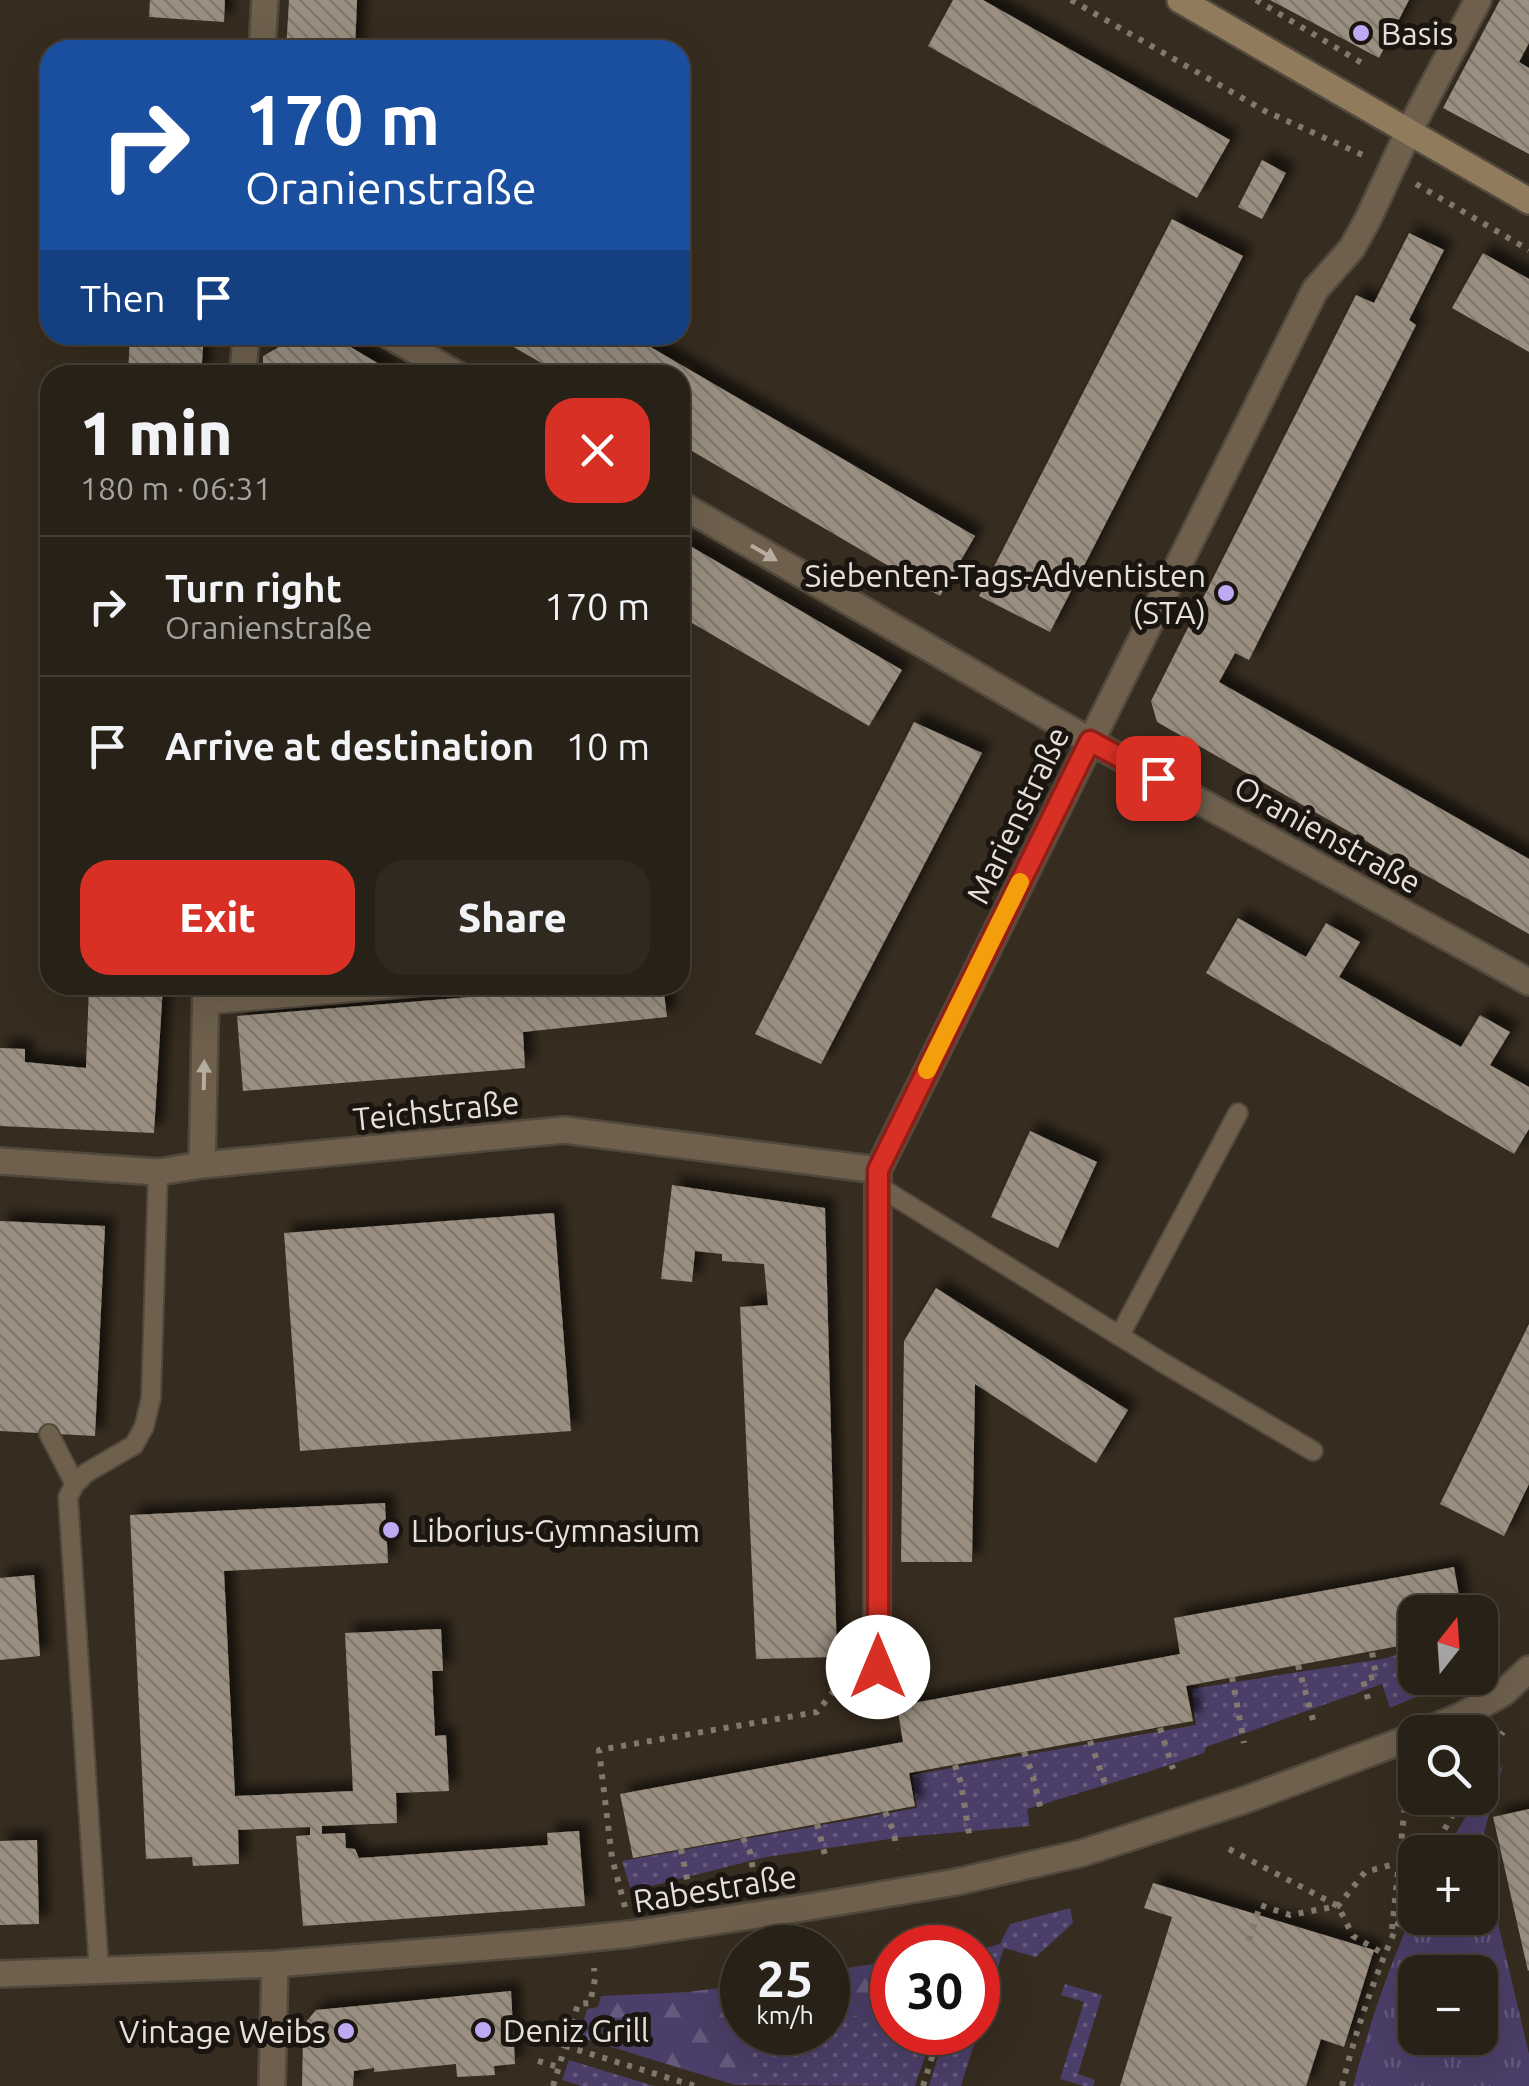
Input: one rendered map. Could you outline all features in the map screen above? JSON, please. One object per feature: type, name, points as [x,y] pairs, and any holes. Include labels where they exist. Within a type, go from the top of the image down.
[{"type":"main road","points":[[1180,0],[1529,201]]},
{"type":"street","points":[[263,40],[265,0]]},
{"type":"street","name":"Marienstraße","points":[[878,1667],[878,1178],[1315,290],[1352,248],[1478,0]]},
{"type":"street","points":[[406,345],[440,365]]},
{"type":"street","name":"Oranienstraße","points":[[690,510],[1090,741],[1529,982]]},
{"type":"street","points":[[202,1165],[205,995]]},
{"type":"street","name":"Teichstraße","points":[[0,1161],[158,1172],[564,1130],[878,1178]]},
{"type":"street","points":[[1463,1715],[1503,1692],[1529,1669]]},
{"type":"street","name":"Rabestraße","points":[[0,1974],[275,1964],[592,1938],[956,1882],[1082,1853],[1246,1800],[1398,1742]]},
{"type":"street","points":[[272,2086],[275,1964]]},
{"type":"lane","points":[[1120,1335],[1238,1113]]},
{"type":"lane","points":[[99,1971],[68,1497],[86,1473],[134,1446],[144,1427],[151,1398],[158,1172]]},
{"type":"lane","points":[[878,1178],[1120,1335],[1313,1450]]},
{"type":"lane","points":[[49,1434],[75,1484]]},
{"type":"path","points":[[1070,0],[1265,111],[1362,154],[1529,250]]},
{"type":"path","points":[[1368,1698],[1363,1680],[1376,1676],[1372,1652]]},
{"type":"path","points":[[1298,1665],[1313,1720]]},
{"type":"path","points":[[630,1934],[612,1858],[598,1750],[817,1712],[840,1682],[878,1667]]},
{"type":"path","points":[[1232,1677],[1244,1743]]},
{"type":"path","points":[[1498,1739],[1508,1724]]},
{"type":"path","points":[[1160,1728],[1172,1768]]},
{"type":"path","points":[[1090,1740],[1106,1789]]},
{"type":"path","points":[[1024,1752],[1041,1810]]},
{"type":"path","points":[[955,1765],[970,1840]]},
{"type":"path","points":[[884,1812],[894,1832],[896,1848]]},
{"type":"path","points":[[817,1824],[826,1859]]},
{"type":"path","points":[[743,1838],[752,1870]]},
{"type":"path","points":[[1228,1848],[1338,1906],[1353,1936],[1384,1954]]},
{"type":"path","points":[[681,1849],[689,1890]]},
{"type":"path","points":[[1250,1941],[1260,1905],[1290,1915],[1338,1906],[1365,1872],[1398,1864],[1391,1935]]},
{"type":"path","points":[[1342,2086],[1368,1997],[1398,1921]]},
{"type":"path","points":[[552,2086],[578,2004],[590,2003],[595,1979],[592,1938]]},
{"type":"path","points":[[565,2046],[695,2086]]},
{"type":"path","points":[[923,2086],[933,2055]]},
{"type":"path","points":[[538,2061],[558,2067]]},
{"type":"green space","points":[[1398,1655],[1398,1695],[1420,1695],[1390,1708],[1382,1684],[1206,1747],[1204,1753],[1027,1809],[1030,1826],[904,1837],[766,1857],[631,1891],[622,1861],[917,1808],[912,1775],[1196,1725],[1191,1689]]},
{"type":"green space","points":[[1467,1815],[1489,1815],[1483,1835],[1455,1835]]},
{"type":"green space","points":[[1070,1908],[1073,1923],[1036,1957],[1004,1948],[1000,1961],[1000,1944],[1010,1924]]},
{"type":"green space","points":[[1498,1923],[1529,2054],[1529,2086],[1353,2086],[1404,1935],[1498,1935]]},
{"type":"green space","points":[[870,1964],[870,2017],[850,2015],[850,1968]]},
{"type":"green space","points":[[1065,1984],[1102,1995],[1078,2074],[1095,2080],[1093,2086],[1060,2079],[1084,2002],[1061,1995]]},
{"type":"green space","points":[[720,1988],[720,2055],[746,2055],[748,2070],[735,2085],[579,2037],[587,2009],[598,2007],[601,1996]]},
{"type":"green space","points":[[850,2015],[870,2017],[870,2055],[926,2055],[915,2086],[735,2085],[748,2070],[746,2055],[850,2055]]},
{"type":"green space","points":[[938,2055],[971,2055],[961,2086],[929,2086]]},
{"type":"green space","points":[[569,2060],[654,2086],[581,2086],[562,2080]]},
{"type":"building","points":[[150,0],[225,0],[224,22],[149,17]]},
{"type":"building","points":[[289,0],[357,0],[355,40],[287,40]]},
{"type":"building","points":[[953,0],[983,0],[1230,140],[1197,198],[928,46]]},
{"type":"building","name":"Basis","points":[[1270,0],[1409,0],[1379,58]]},
{"type":"building","points":[[1500,0],[1529,0],[1529,43],[1519,62],[1529,68],[1529,154],[1443,108]]},
{"type":"building","points":[[1262,160],[1286,173],[1262,219],[1238,207]]},
{"type":"building","points":[[1172,219],[1243,256],[1050,632],[979,596]]},
{"type":"building","points":[[1409,233],[1444,250],[1409,320],[1416,325],[1249,660],[1235,653],[1219,682],[1529,859],[1529,934],[1157,722],[1151,701],[1356,295],[1374,303]]},
{"type":"building","points":[[1483,253],[1529,279],[1529,352],[1452,308]]},
{"type":"building","points":[[130,345],[203,345],[202,365],[128,365]]},
{"type":"building","points":[[282,345],[347,345],[381,365],[263,365],[263,356]]},
{"type":"building","points":[[510,345],[647,345],[681,365],[545,365]]},
{"type":"building","points":[[690,370],[975,536],[940,596],[690,450]]},
{"type":"building","points":[[690,546],[902,670],[869,726],[690,622]]},
{"type":"building","points":[[914,722],[982,753],[821,1064],[755,1034]]},
{"type":"building","points":[[1238,918],[1306,957],[1326,923],[1360,942],[1339,977],[1461,1047],[1480,1015],[1510,1032],[1490,1065],[1529,1087],[1529,1129],[1514,1154],[1206,973]]},
{"type":"building","points":[[89,995],[162,995],[154,1133],[0,1126],[0,1048],[25,1049],[25,1062],[86,1068]]},
{"type":"building","points":[[494,995],[664,995],[667,1017],[523,1032],[525,1068],[243,1091],[237,1016]]},
{"type":"building","points":[[1030,1131],[1097,1162],[1058,1248],[991,1217]]},
{"type":"building","points":[[672,1185],[825,1208],[837,1657],[756,1659],[740,1307],[768,1305],[764,1264],[722,1261],[722,1254],[695,1251],[692,1282],[661,1279]]},
{"type":"building","points":[[554,1213],[571,1431],[300,1451],[284,1233]]},
{"type":"building","points":[[0,1221],[105,1226],[95,1436],[0,1431]]},
{"type":"building","points":[[936,1288],[1128,1410],[1096,1463],[975,1384],[972,1562],[901,1562],[904,1341]]},
{"type":"building","points":[[1529,1324],[1529,1484],[1504,1536],[1440,1504]]},
{"type":"building","points":[[385,1503],[388,1563],[224,1571],[235,1796],[353,1791],[345,1633],[441,1629],[443,1671],[432,1671],[435,1736],[446,1735],[449,1791],[396,1793],[397,1823],[322,1826],[322,1834],[345,1833],[346,1848],[355,1849],[359,1858],[548,1845],[547,1833],[579,1831],[585,1906],[303,1926],[296,1836],[310,1835],[310,1827],[238,1830],[239,1864],[193,1866],[192,1857],[146,1859],[130,1515]]},
{"type":"building","points":[[1454,1567],[1459,1595],[1398,1595],[1398,1646],[1186,1686],[1193,1721],[909,1773],[915,1806],[633,1858],[620,1794],[903,1742],[897,1706],[1180,1654],[1174,1618]]},
{"type":"building","points":[[34,1575],[40,1656],[0,1660],[0,1578]]},
{"type":"building","points":[[1529,1809],[1528,1971],[1498,1835],[1493,1817]]},
{"type":"building","points":[[37,1840],[39,1924],[0,1925],[0,1841]]},
{"type":"building","points":[[1153,1883],[1374,1950],[1344,2047],[1321,2039],[1306,2086],[1120,2086],[1172,1917],[1144,1908]]},
{"type":"building","points":[[511,1991],[515,2064],[494,2066],[495,2075],[457,2077],[456,2064],[374,2072],[374,2068],[354,2071],[353,2086],[302,2086],[303,2031],[316,2010]]},
{"type":"slow traffic","points":[[927,1070],[1020,882]]},
{"type":"place","name":"Basis","points":[[1361,33]]},
{"type":"place","name":"Siebenten-Tags-Adventisten (STA)","points":[[1226,593]]},
{"type":"place","name":"Liborius-Gymnasium","points":[[391,1530]]},
{"type":"place","name":"Deniz Grill","points":[[483,2030]]},
{"type":"place","name":"Vintage Weibs","points":[[346,2031]]},
{"type":"route","points":[[878,1667],[878,1170],[1090,741],[1158,778]]}]
